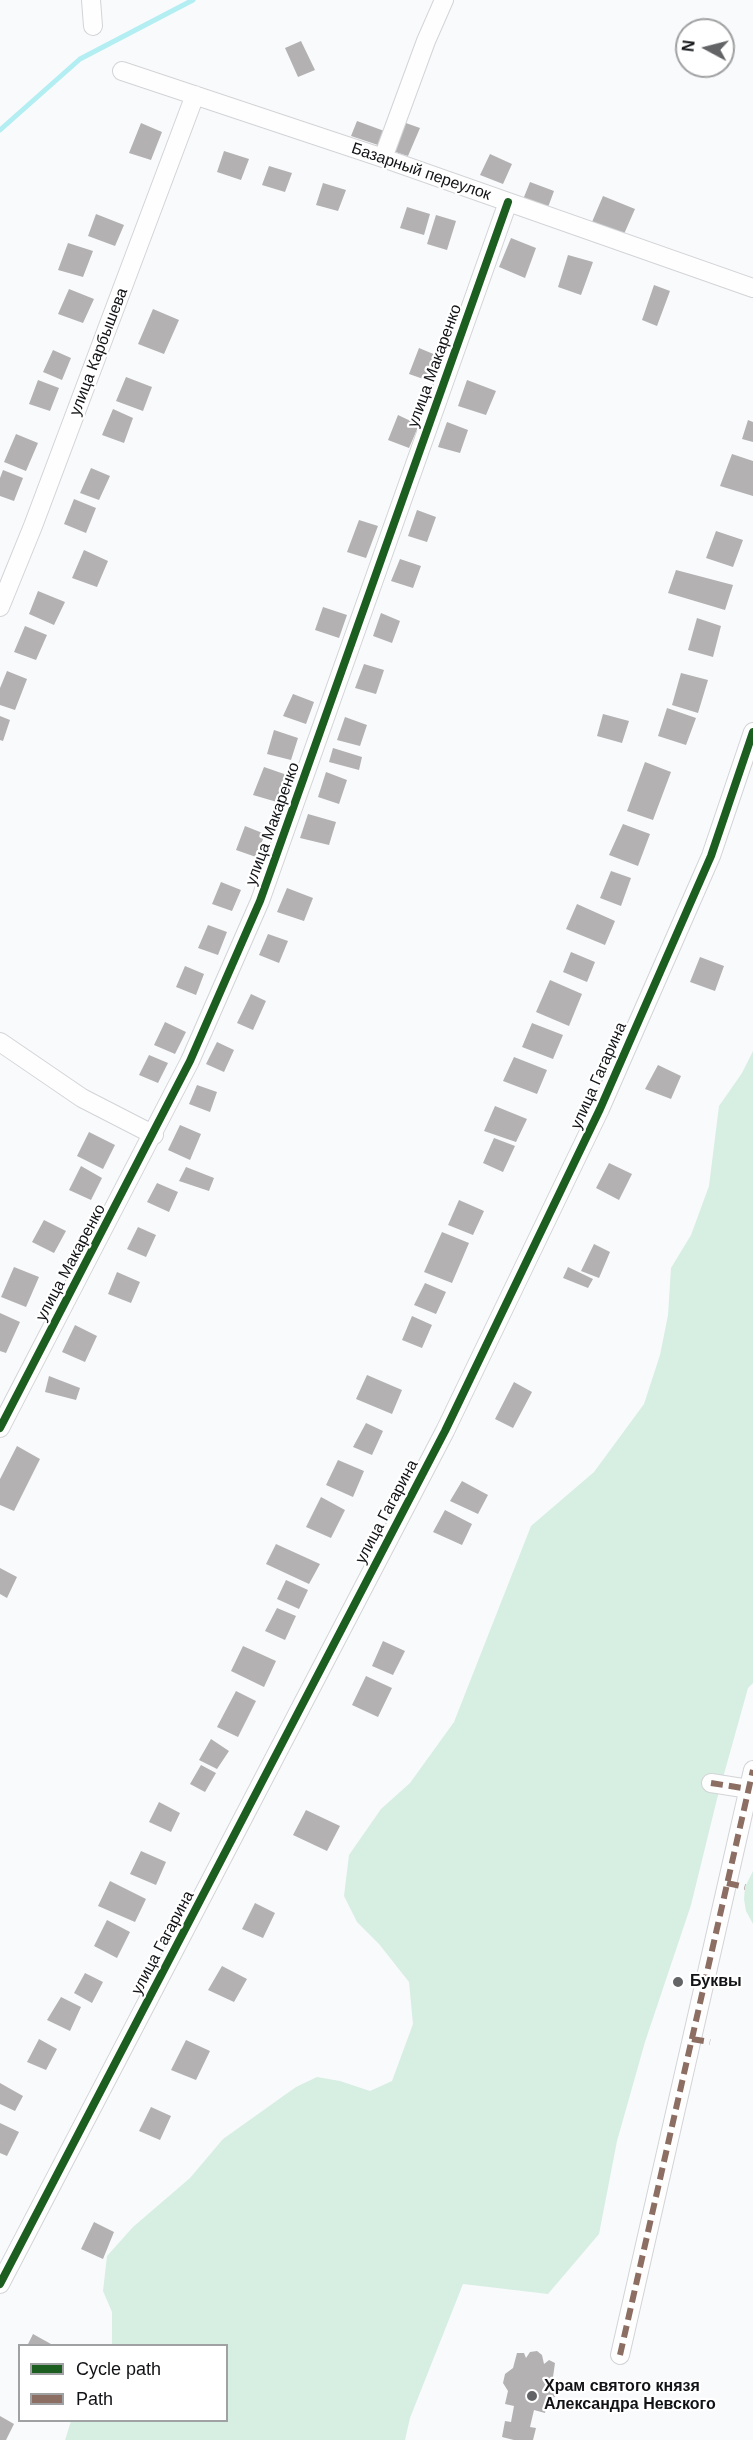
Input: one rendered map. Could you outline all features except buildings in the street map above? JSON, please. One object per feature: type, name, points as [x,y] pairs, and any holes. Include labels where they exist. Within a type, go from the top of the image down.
[{"type":"street","points":[[91,0],[93,26]]},
{"type":"street","points":[[383,158],[426,41],[444,0]]},
{"type":"street","name":"Базарный переулок","points":[[122,71],[383,158],[753,288]]},
{"type":"street","name":"улица Карбышева","points":[[0,607],[37,515],[195,95]]},
{"type":"street","name":"улица Макаренко","points":[[0,1428],[154,1135],[190,1061],[260,901],[508,202]]},
{"type":"street","name":"улица Гагарина","points":[[0,2284],[445,1431],[618,1067],[711,856],[753,732]]},
{"type":"street","points":[[0,1042],[82,1098],[154,1135]]},
{"type":"street","points":[[620,2355],[701,2040],[736,1885],[753,1770]]},
{"type":"street","points":[[711,1783],[749,1789]]},
{"type":"green space","points":[[753,1051],[753,1683],[748,1688],[717,1799],[691,1905],[645,2042],[617,2141],[599,2234],[548,2294],[463,2284],[410,2418],[405,2440],[65,2440],[71,2422],[228,2422],[228,2344],[112,2344],[112,2312],[103,2291],[107,2256],[133,2227],[190,2178],[223,2139],[296,2087],[317,2077],[340,2081],[370,2091],[392,2081],[413,2024],[409,1982],[379,1944],[357,1922],[344,1896],[349,1855],[381,1809],[410,1783],[454,1722],[531,1526],[594,1472],[644,1404],[660,1355],[668,1315],[671,1268],[691,1235],[709,1186],[719,1106],[742,1073]]},
{"type":"green space","points":[[753,1871],[753,1924],[746,1911],[744,1899],[745,1887]]},
{"type":"waterway","points":[[0,130],[80,59],[193,0]]},
{"type":"marked path","points":[[620,2355],[753,1770]]},
{"type":"marked path","points":[[711,1783],[749,1789]]},
{"type":"marked path","points":[[727,1883],[745,1887]]},
{"type":"marked path","points":[[692,2039],[710,2042]]},
{"type":"cycle path","points":[[0,1428],[190,1061],[260,901],[508,202]]},
{"type":"cycle path","points":[[0,2284],[445,1431],[600,1109],[711,856],[753,732]]},
{"type":"place","name":"Буквы","points":[[678,1982]]},
{"type":"place","name":"Храм святого князя Александра Невского","points":[[532,2396]]}]
